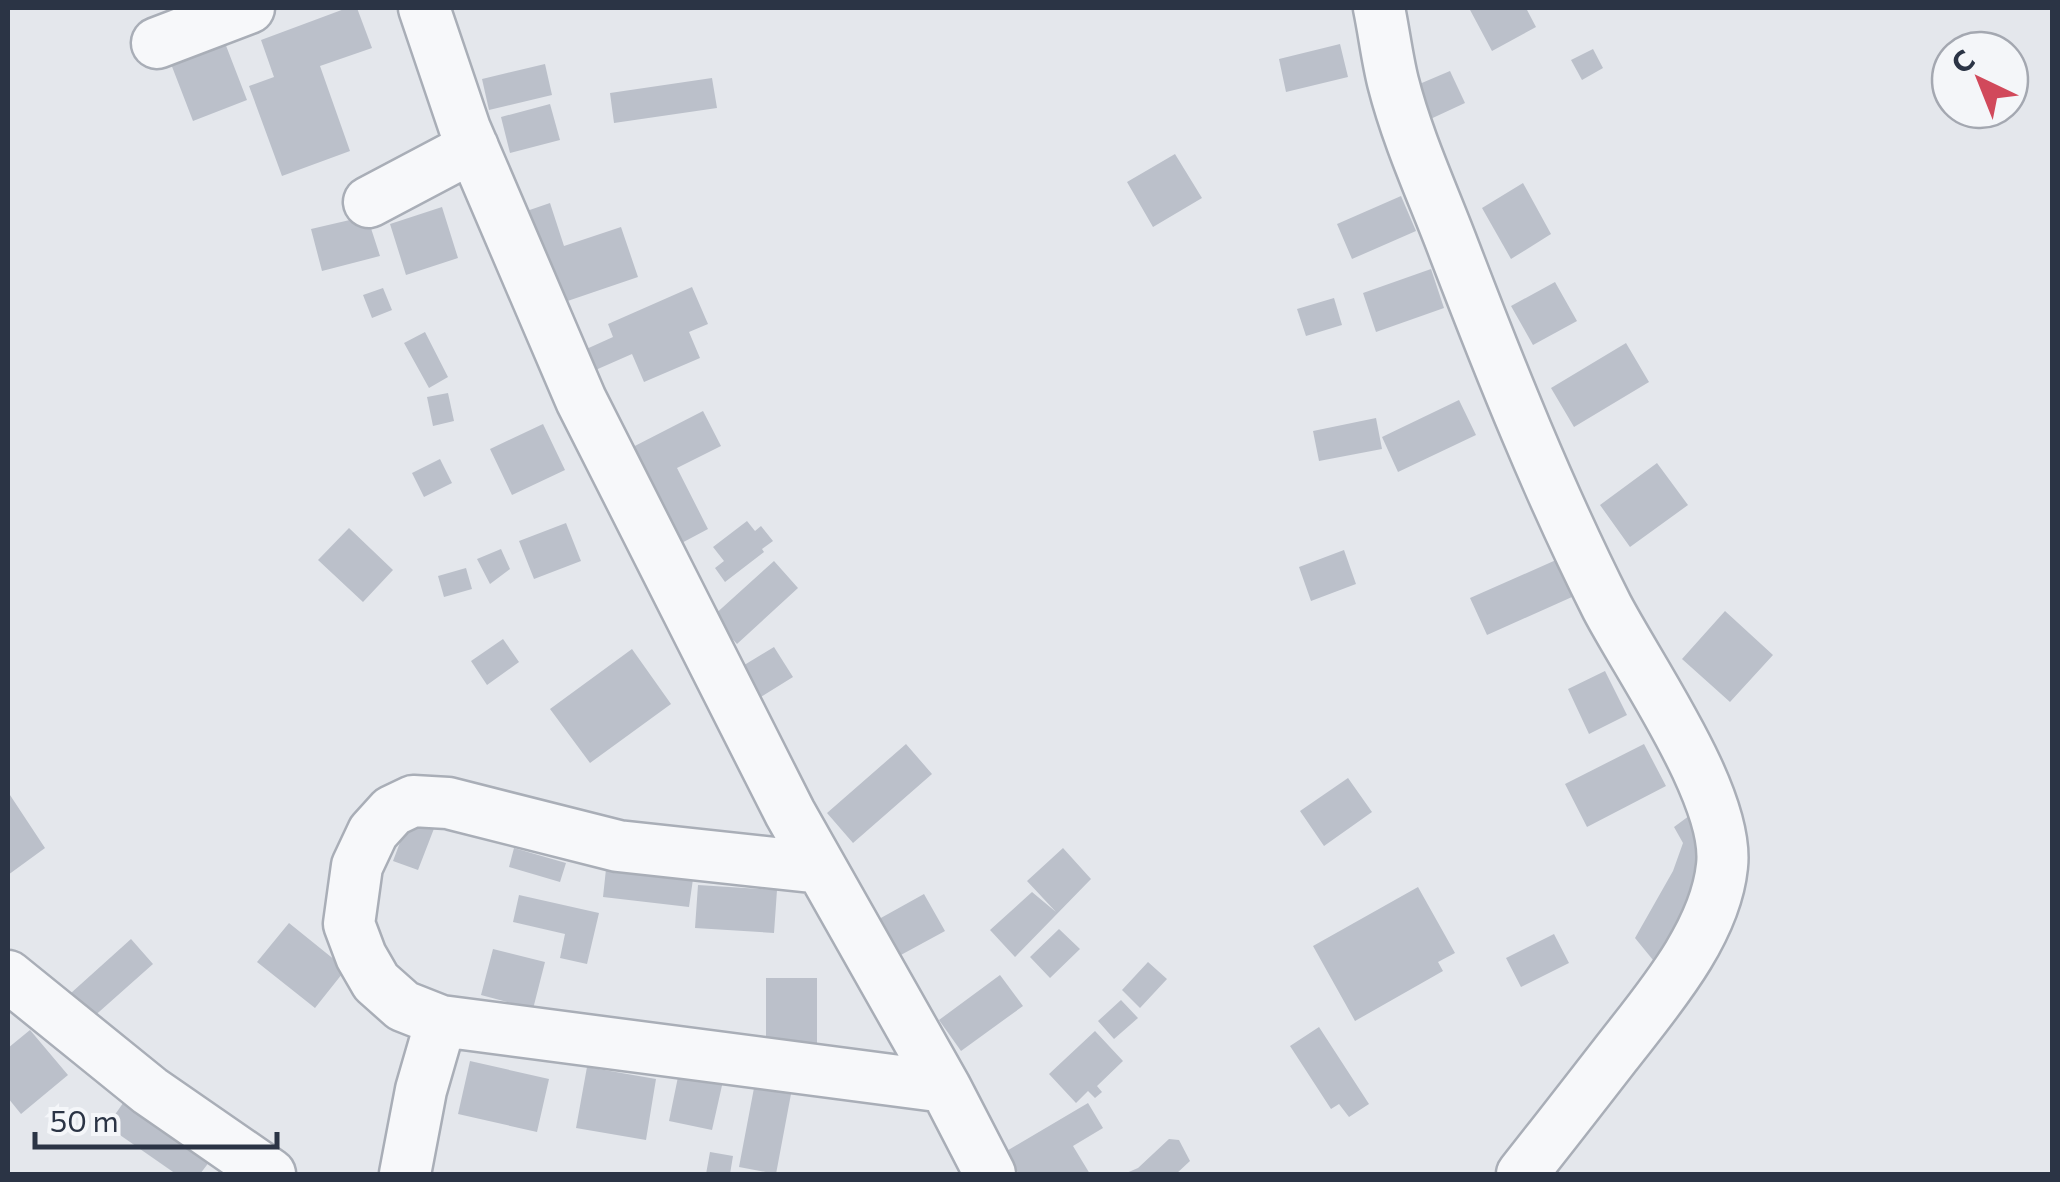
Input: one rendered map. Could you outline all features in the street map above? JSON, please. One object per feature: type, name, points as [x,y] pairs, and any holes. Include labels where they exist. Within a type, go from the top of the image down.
[{"type":"street","points":[[156,43],[249,8]]},
{"type":"street","points":[[424,8],[473,147],[581,400],[821,868],[990,1174]]},
{"type":"street","points":[[1379,8],[1393,82],[1425,181],[1495,361],[1607,606],[1667,712],[1720,827],[1723,866],[1712,906],[1687,955],[1671,983],[1522,1174]]},
{"type":"street","points":[[370,202],[473,147]]},
{"type":"street","points":[[821,868],[618,846],[448,803],[413,802],[392,811],[373,832],[357,866],[349,924],[360,956],[376,982],[402,1006],[441,1020],[945,1087]]},
{"type":"street","points":[[8,976],[150,1091],[270,1174]]},
{"type":"street","points":[[405,1174],[441,1020]]},
{"type":"building","points":[[347,8],[357,8],[372,48],[320,66],[350,151],[282,176],[249,86],[274,77],[261,40]]},
{"type":"building","points":[[1469,8],[1526,8],[1536,27],[1492,51]]},
{"type":"building","points":[[225,43],[247,100],[193,121],[171,64]]},
{"type":"building","points":[[1340,44],[1348,77],[1286,92],[1279,59]]},
{"type":"building","points":[[1593,49],[1603,68],[1582,80],[1571,60]]},
{"type":"building","points":[[545,64],[552,95],[489,110],[482,79]]},
{"type":"building","points":[[1450,71],[1465,103],[1424,122],[1410,88]]},
{"type":"building","points":[[712,78],[717,108],[614,123],[610,93]]},
{"type":"building","points":[[550,104],[560,140],[510,153],[501,117]]},
{"type":"building","points":[[1175,154],[1202,198],[1153,227],[1127,182]]},
{"type":"building","points":[[1523,183],[1551,234],[1511,259],[1482,208]]},
{"type":"building","points":[[1401,196],[1416,231],[1352,259],[1337,224]]},
{"type":"building","points":[[550,203],[564,246],[621,227],[638,277],[547,308],[515,215]]},
{"type":"building","points":[[442,207],[458,258],[406,275],[390,224]]},
{"type":"building","points":[[367,216],[380,256],[322,271],[311,229]]},
{"type":"building","points":[[1431,269],[1444,308],[1376,332],[1363,293]]},
{"type":"building","points":[[1555,282],[1577,321],[1533,345],[1511,306]]},
{"type":"building","points":[[692,287],[708,324],[689,332],[700,358],[644,382],[632,354],[591,372],[582,351],[613,337],[608,324]]},
{"type":"building","points":[[383,288],[392,310],[372,318],[363,295]]},
{"type":"building","points":[[1334,298],[1342,325],[1306,336],[1297,309]]},
{"type":"building","points":[[425,332],[448,377],[429,388],[404,343]]},
{"type":"building","points":[[1626,343],[1649,382],[1574,427],[1551,388]]},
{"type":"building","points":[[448,393],[454,421],[433,426],[427,397]]},
{"type":"building","points":[[1459,400],[1476,435],[1398,472],[1382,437]]},
{"type":"building","points":[[703,411],[721,446],[677,468],[708,529],[676,546],[627,450]]},
{"type":"building","points":[[1376,418],[1382,449],[1319,461],[1313,431]]},
{"type":"building","points":[[543,424],[565,470],[512,495],[490,449]]},
{"type":"building","points":[[440,459],[452,483],[424,497],[412,473]]},
{"type":"building","points":[[1657,463],[1688,505],[1630,547],[1600,505]]},
{"type":"building","points":[[747,521],[755,531],[761,526],[773,541],[725,582],[715,568],[724,561],[713,547]]},
{"type":"building","points":[[566,523],[581,561],[534,579],[519,541]]},
{"type":"building","points":[[349,528],[393,570],[363,602],[318,560]]},
{"type":"building","points":[[501,549],[510,569],[490,584],[477,559]]},
{"type":"building","points":[[1344,550],[1356,584],[1311,601],[1299,567]]},
{"type":"building","points":[[1556,560],[1572,597],[1487,635],[1470,598]]},
{"type":"building","points":[[774,561],[798,588],[737,644],[712,617]]},
{"type":"building","points":[[466,568],[472,589],[444,597],[438,576]]},
{"type":"building","points":[[1725,611],[1773,655],[1730,702],[1682,659]]},
{"type":"building","points":[[503,639],[519,662],[487,685],[471,661]]},
{"type":"building","points":[[774,647],[793,677],[759,698],[741,667]]},
{"type":"building","points":[[632,649],[671,704],[590,763],[550,709]]},
{"type":"building","points":[[1605,671],[1627,715],[1589,734],[1568,689]]},
{"type":"building","points":[[906,744],[932,774],[853,843],[827,813]]},
{"type":"building","points":[[1644,744],[1666,786],[1587,827],[1565,784]]},
{"type":"building","points":[[1348,778],[1372,812],[1324,846],[1300,811]]},
{"type":"building","points":[[8,792],[45,848],[8,875]]},
{"type":"building","points":[[1693,813],[1706,861],[1671,936],[1653,960],[1635,938],[1673,871],[1683,843],[1674,827]]},
{"type":"building","points":[[410,816],[435,826],[418,870],[393,861]]},
{"type":"building","points":[[514,848],[566,863],[560,882],[509,867]]},
{"type":"building","points":[[1063,848],[1091,879],[1015,957],[990,930],[1032,892],[1056,912],[1027,881]]},
{"type":"building","points":[[606,869],[693,879],[689,907],[603,897]]},
{"type":"building","points":[[698,885],[777,890],[774,933],[695,928]]},
{"type":"building","points":[[1418,887],[1455,953],[1438,962],[1443,971],[1355,1021],[1313,946]]},
{"type":"building","points":[[924,894],[945,931],[899,956],[879,919]]},
{"type":"building","points":[[519,895],[599,913],[587,964],[560,958],[565,934],[513,922]]},
{"type":"building","points":[[289,923],[346,969],[315,1008],[257,962]]},
{"type":"building","points":[[1059,929],[1080,949],[1050,978],[1030,957]]},
{"type":"building","points":[[1554,934],[1569,963],[1521,987],[1506,958]]},
{"type":"building","points":[[131,939],[153,964],[82,1027],[61,1002]]},
{"type":"building","points":[[493,949],[545,962],[533,1009],[481,995]]},
{"type":"building","points":[[1148,962],[1167,979],[1140,1008],[1122,990]]},
{"type":"building","points":[[1000,975],[1023,1006],[961,1051],[939,1020]]},
{"type":"building","points":[[766,978],[817,978],[817,1055],[766,1055]]},
{"type":"building","points":[[1121,1000],[1138,1018],[1114,1039],[1098,1021]]},
{"type":"building","points":[[1319,1027],[1369,1104],[1349,1117],[1339,1104],[1331,1109],[1290,1046]]},
{"type":"building","points":[[30,1030],[68,1075],[21,1114],[8,1098],[8,1048]]},
{"type":"building","points":[[1095,1031],[1123,1061],[1097,1086],[1102,1092],[1095,1098],[1088,1091],[1076,1103],[1049,1074]]},
{"type":"building","points":[[470,1061],[549,1079],[537,1132],[458,1114]]},
{"type":"building","points":[[587,1067],[656,1079],[646,1140],[576,1128]]},
{"type":"building","points":[[679,1072],[723,1081],[712,1130],[669,1121]]},
{"type":"building","points":[[754,1088],[791,1094],[776,1174],[739,1167]]},
{"type":"building","points":[[128,1096],[213,1157],[200,1174],[176,1174],[107,1126]]},
{"type":"building","points":[[1088,1103],[1103,1128],[1073,1146],[1090,1174],[1019,1174],[1005,1152]]},
{"type":"building","points":[[1169,1139],[1179,1140],[1190,1161],[1176,1174],[1124,1174],[1138,1168]]},
{"type":"building","points":[[710,1152],[733,1156],[730,1174],[706,1174]]}]
